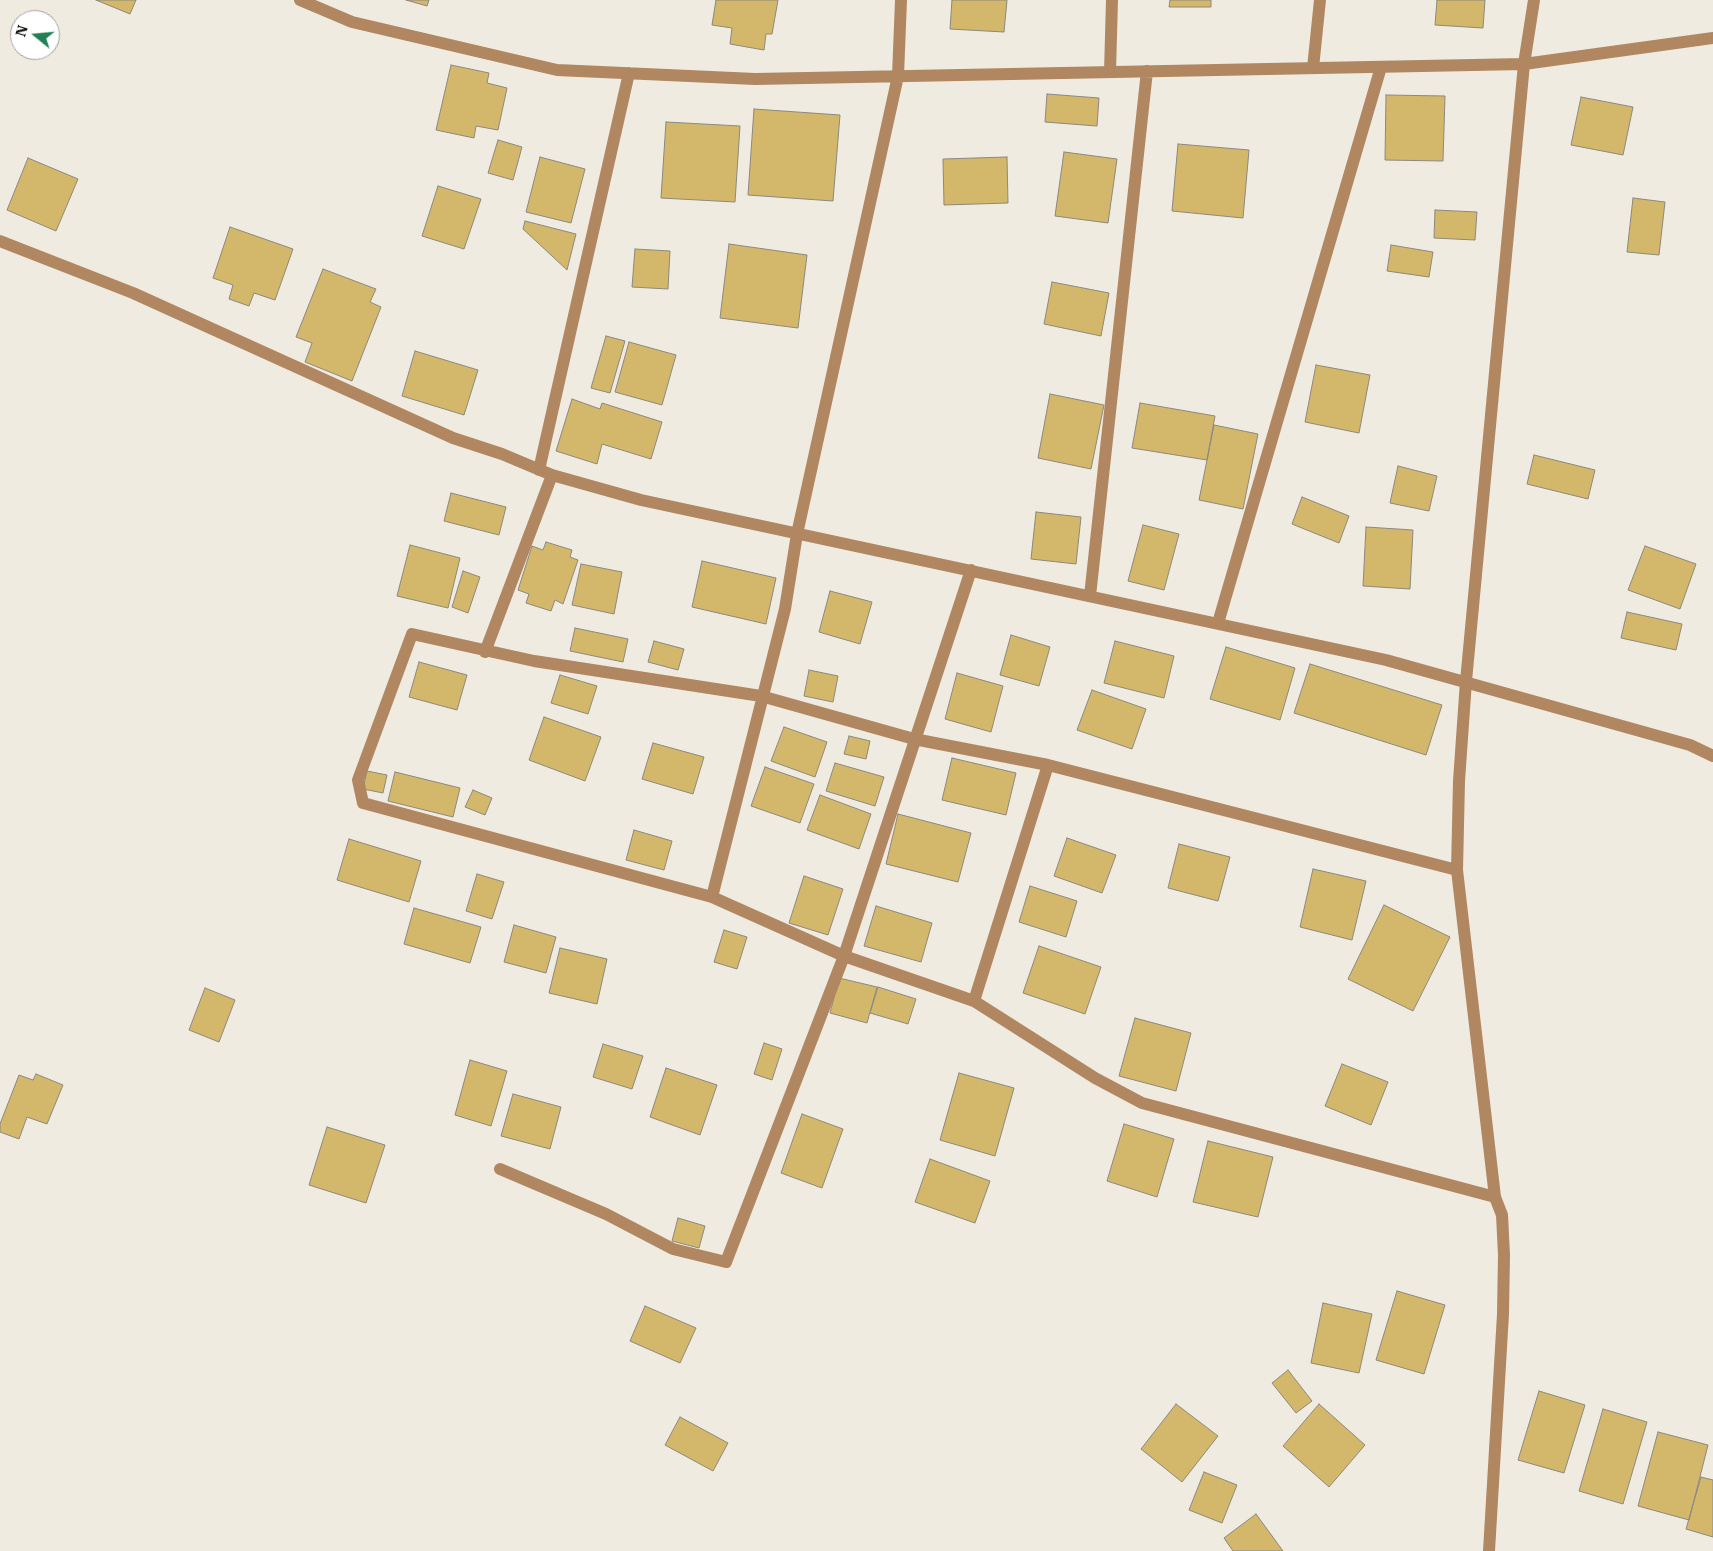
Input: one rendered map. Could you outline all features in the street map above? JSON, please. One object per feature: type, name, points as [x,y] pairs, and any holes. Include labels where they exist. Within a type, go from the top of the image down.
[{"type":"street","points":[[300,0],[352,22],[557,70],[755,79],[1524,64],[1713,38]]},
{"type":"street","points":[[712,897],[785,609],[798,534],[898,76],[901,0]]},
{"type":"street","points":[[1110,72],[1112,0]]},
{"type":"street","points":[[1313,68],[1320,0]]},
{"type":"street","points":[[1489,1551],[1504,1255],[1502,1215],[1495,1197],[1457,870],[1459,781],[1466,681],[1524,64],[1534,0]]},
{"type":"street","points":[[1218,623],[1381,67]]},
{"type":"street","points":[[1090,596],[1147,71]]},
{"type":"street","points":[[538,470],[629,73]]},
{"type":"street","points":[[0,241],[133,293],[453,438],[502,454],[552,476],[641,500],[1386,660],[1690,745],[1713,756]]},
{"type":"street","points":[[485,652],[552,476]]},
{"type":"street","points":[[500,1170],[606,1214],[673,1250],[726,1262],[844,956],[971,570]]},
{"type":"street","points":[[1457,870],[1048,765],[914,739],[762,696],[485,652],[412,634],[358,780],[363,803],[712,897],[844,956],[974,1001],[1095,1078],[1142,1103],[1495,1197]]},
{"type":"street","points":[[974,1001],[1048,765]]},
{"type":"building","points":[[96,0],[136,0],[130,14]]},
{"type":"building","points":[[406,0],[429,0],[427,6]]},
{"type":"building","points":[[716,0],[778,0],[772,34],[766,34],[764,50],[730,44],[732,28],[712,25]]},
{"type":"building","points":[[952,0],[1007,0],[1004,32],[950,29]]},
{"type":"building","points":[[1170,0],[1211,0],[1211,7],[1169,7]]},
{"type":"building","points":[[1437,0],[1485,0],[1483,28],[1435,25]]},
{"type":"building","points":[[451,65],[489,73],[487,83],[507,88],[498,130],[476,126],[474,138],[436,130]]},
{"type":"building","points":[[1047,94],[1099,98],[1097,126],[1045,122]]},
{"type":"building","points":[[1386,95],[1445,96],[1443,161],[1385,160]]},
{"type":"building","points":[[1581,97],[1633,107],[1623,155],[1571,145]]},
{"type":"building","points":[[754,109],[840,115],[833,201],[748,195]]},
{"type":"building","points":[[666,122],[740,126],[735,202],[661,198]]},
{"type":"building","points":[[498,140],[522,147],[513,180],[488,173]]},
{"type":"building","points":[[1178,144],[1249,150],[1243,218],[1172,211]]},
{"type":"building","points":[[1064,152],[1117,159],[1108,223],[1055,216]]},
{"type":"building","points":[[540,157],[585,169],[571,223],[526,212]]},
{"type":"building","points":[[1007,157],[1008,203],[944,205],[943,159]]},
{"type":"building","points":[[28,158],[78,179],[56,231],[7,210]]},
{"type":"building","points":[[438,186],[481,199],[464,249],[422,236]]},
{"type":"building","points":[[1633,198],[1665,202],[1659,255],[1627,252]]},
{"type":"building","points":[[1435,210],[1477,212],[1475,240],[1434,238]]},
{"type":"building","points":[[525,221],[576,234],[567,270],[523,229]]},
{"type":"building","points":[[230,227],[293,249],[275,300],[254,293],[249,306],[229,299],[233,285],[213,278]]},
{"type":"building","points":[[729,244],[807,255],[798,328],[720,318]]},
{"type":"building","points":[[1391,245],[1433,252],[1429,277],[1387,271]]},
{"type":"building","points":[[635,249],[670,251],[668,289],[632,287]]},
{"type":"building","points":[[323,269],[376,289],[370,302],[381,307],[352,381],[305,362],[312,343],[296,337]]},
{"type":"building","points":[[1052,282],[1109,293],[1101,336],[1044,324]]},
{"type":"building","points":[[606,336],[625,341],[610,393],[591,388]]},
{"type":"building","points":[[629,342],[676,355],[662,405],[615,392]]},
{"type":"building","points":[[415,351],[478,370],[464,415],[402,396]]},
{"type":"building","points":[[1316,365],[1370,375],[1359,433],[1305,422]]},
{"type":"building","points":[[1050,394],[1104,405],[1091,469],[1038,458]]},
{"type":"building","points":[[572,399],[600,409],[602,403],[662,422],[651,459],[602,444],[597,464],[556,451]]},
{"type":"building","points":[[1140,403],[1215,416],[1207,460],[1132,448]]},
{"type":"building","points":[[1214,425],[1258,434],[1243,509],[1199,500]]},
{"type":"building","points":[[1534,455],[1595,470],[1588,499],[1527,484]]},
{"type":"building","points":[[1398,466],[1437,476],[1429,511],[1390,503]]},
{"type":"building","points":[[451,493],[506,507],[499,535],[444,521]]},
{"type":"building","points":[[1302,497],[1349,516],[1339,543],[1292,524]]},
{"type":"building","points":[[1036,512],[1081,517],[1076,564],[1031,559]]},
{"type":"building","points":[[1143,525],[1179,534],[1164,590],[1128,581]]},
{"type":"building","points":[[1366,527],[1413,530],[1410,589],[1363,586]]},
{"type":"building","points":[[546,542],[572,550],[570,557],[578,560],[563,604],[555,600],[551,611],[526,603],[529,594],[518,590],[532,546],[543,550]]},
{"type":"building","points":[[410,545],[460,558],[448,608],[397,596]]},
{"type":"building","points":[[1645,546],[1696,564],[1680,609],[1628,590]]},
{"type":"building","points":[[702,561],[776,578],[766,624],[692,607]]},
{"type":"building","points":[[581,564],[622,572],[614,614],[572,605]]},
{"type":"building","points":[[463,571],[480,577],[468,613],[452,607]]},
{"type":"building","points":[[830,591],[872,602],[860,644],[819,632]]},
{"type":"building","points":[[1627,612],[1682,624],[1676,650],[1621,638]]},
{"type":"building","points":[[575,628],[628,639],[623,662],[570,651]]},
{"type":"building","points":[[1011,635],[1050,647],[1039,686],[1000,675]]},
{"type":"building","points":[[654,641],[684,649],[678,670],[648,662]]},
{"type":"building","points":[[1115,641],[1174,656],[1164,698],[1104,683]]},
{"type":"building","points":[[1226,647],[1295,668],[1280,720],[1210,699]]},
{"type":"building","points":[[419,662],[467,675],[457,710],[409,697]]},
{"type":"building","points":[[1310,664],[1442,705],[1426,755],[1294,713]]},
{"type":"building","points":[[809,670],[838,676],[833,702],[804,696]]},
{"type":"building","points":[[957,673],[1003,686],[991,732],[945,719]]},
{"type":"building","points":[[560,675],[597,686],[588,714],[551,703]]},
{"type":"building","points":[[1092,690],[1146,709],[1132,749],[1077,730]]},
{"type":"building","points":[[544,717],[601,737],[585,781],[529,760]]},
{"type":"building","points":[[784,727],[827,742],[815,777],[771,761]]},
{"type":"building","points":[[849,736],[870,741],[866,759],[844,754]]},
{"type":"building","points":[[653,743],[704,757],[693,794],[642,779]]},
{"type":"building","points":[[952,758],[1016,773],[1006,815],[942,800]]},
{"type":"building","points":[[835,763],[884,777],[875,806],[826,791]]},
{"type":"building","points":[[765,767],[814,784],[800,823],[751,806]]},
{"type":"building","points":[[367,771],[387,775],[383,793],[363,789]]},
{"type":"building","points":[[395,772],[460,788],[453,817],[388,801]]},
{"type":"building","points":[[473,790],[492,798],[485,815],[465,807]]},
{"type":"building","points":[[820,795],[871,814],[859,849],[807,830]]},
{"type":"building","points":[[898,814],[971,833],[958,882],[886,864]]},
{"type":"building","points":[[634,830],[672,841],[664,870],[626,860]]},
{"type":"building","points":[[1067,838],[1116,855],[1102,893],[1054,876]]},
{"type":"building","points":[[349,839],[421,861],[409,902],[337,880]]},
{"type":"building","points":[[1179,844],[1230,857],[1218,901],[1168,888]]},
{"type":"building","points":[[1313,869],[1366,881],[1352,940],[1300,927]]},
{"type":"building","points":[[477,874],[504,882],[492,919],[466,911]]},
{"type":"building","points":[[804,876],[843,889],[828,935],[789,923]]},
{"type":"building","points":[[1030,886],[1077,901],[1066,937],[1019,922]]},
{"type":"building","points":[[1384,905],[1450,937],[1413,1011],[1348,979]]},
{"type":"building","points":[[876,906],[932,923],[921,962],[864,946]]},
{"type":"building","points":[[414,908],[481,927],[470,963],[404,944]]},
{"type":"building","points":[[514,925],[556,937],[546,973],[504,962]]},
{"type":"building","points":[[724,930],[747,937],[737,969],[714,962]]},
{"type":"building","points":[[1039,946],[1101,967],[1085,1014],[1023,993]]},
{"type":"building","points":[[560,948],[607,959],[597,1004],[549,993]]},
{"type":"building","points":[[839,978],[877,987],[867,1023],[830,1013]]},
{"type":"building","points":[[878,987],[916,999],[908,1024],[870,1013]]},
{"type":"building","points":[[205,988],[235,1000],[219,1042],[189,1030]]},
{"type":"building","points":[[1135,1018],[1191,1033],[1176,1091],[1119,1076]]},
{"type":"building","points":[[764,1043],[782,1049],[772,1080],[754,1074]]},
{"type":"building","points":[[603,1044],[643,1056],[632,1089],[593,1077]]},
{"type":"building","points":[[470,1060],[507,1071],[491,1126],[455,1115]]},
{"type":"building","points":[[1342,1064],[1388,1082],[1371,1125],[1325,1106]]},
{"type":"building","points":[[666,1068],[717,1085],[700,1135],[650,1117]]},
{"type":"building","points":[[959,1073],[1014,1088],[995,1156],[940,1140]]},
{"type":"building","points":[[36,1074],[63,1085],[47,1124],[27,1117],[19,1139],[0,1132],[0,1124],[19,1075],[33,1080]]},
{"type":"building","points":[[513,1094],[561,1107],[550,1149],[501,1136]]},
{"type":"building","points":[[802,1114],[843,1129],[822,1188],[781,1173]]},
{"type":"building","points":[[1124,1124],[1174,1139],[1157,1197],[1107,1181]]},
{"type":"building","points":[[327,1127],[385,1145],[366,1203],[309,1185]]},
{"type":"building","points":[[1208,1141],[1273,1157],[1258,1217],[1193,1202]]},
{"type":"building","points":[[930,1159],[990,1181],[975,1223],[915,1202]]},
{"type":"building","points":[[678,1218],[705,1226],[699,1248],[672,1241]]},
{"type":"building","points":[[1397,1291],[1445,1305],[1424,1374],[1376,1360]]},
{"type":"building","points":[[1323,1303],[1372,1314],[1359,1373],[1311,1363]]},
{"type":"building","points":[[645,1306],[696,1328],[680,1363],[630,1341]]},
{"type":"building","points":[[1288,1370],[1312,1401],[1296,1413],[1272,1383]]},
{"type":"building","points":[[1539,1391],[1585,1405],[1564,1473],[1518,1460]]},
{"type":"building","points":[[1176,1404],[1218,1436],[1182,1482],[1141,1449]]},
{"type":"building","points":[[1319,1404],[1365,1445],[1329,1487],[1283,1446]]},
{"type":"building","points":[[1603,1409],[1647,1422],[1623,1504],[1579,1491]]},
{"type":"building","points":[[680,1417],[728,1443],[713,1471],[665,1445]]},
{"type":"building","points":[[1658,1432],[1708,1445],[1689,1520],[1638,1506]]},
{"type":"building","points":[[1204,1472],[1237,1485],[1222,1523],[1189,1510]]},
{"type":"building","points":[[1701,1477],[1713,1480],[1713,1537],[1686,1529]]},
{"type":"building","points":[[1256,1514],[1283,1551],[1233,1551],[1224,1538]]}]
